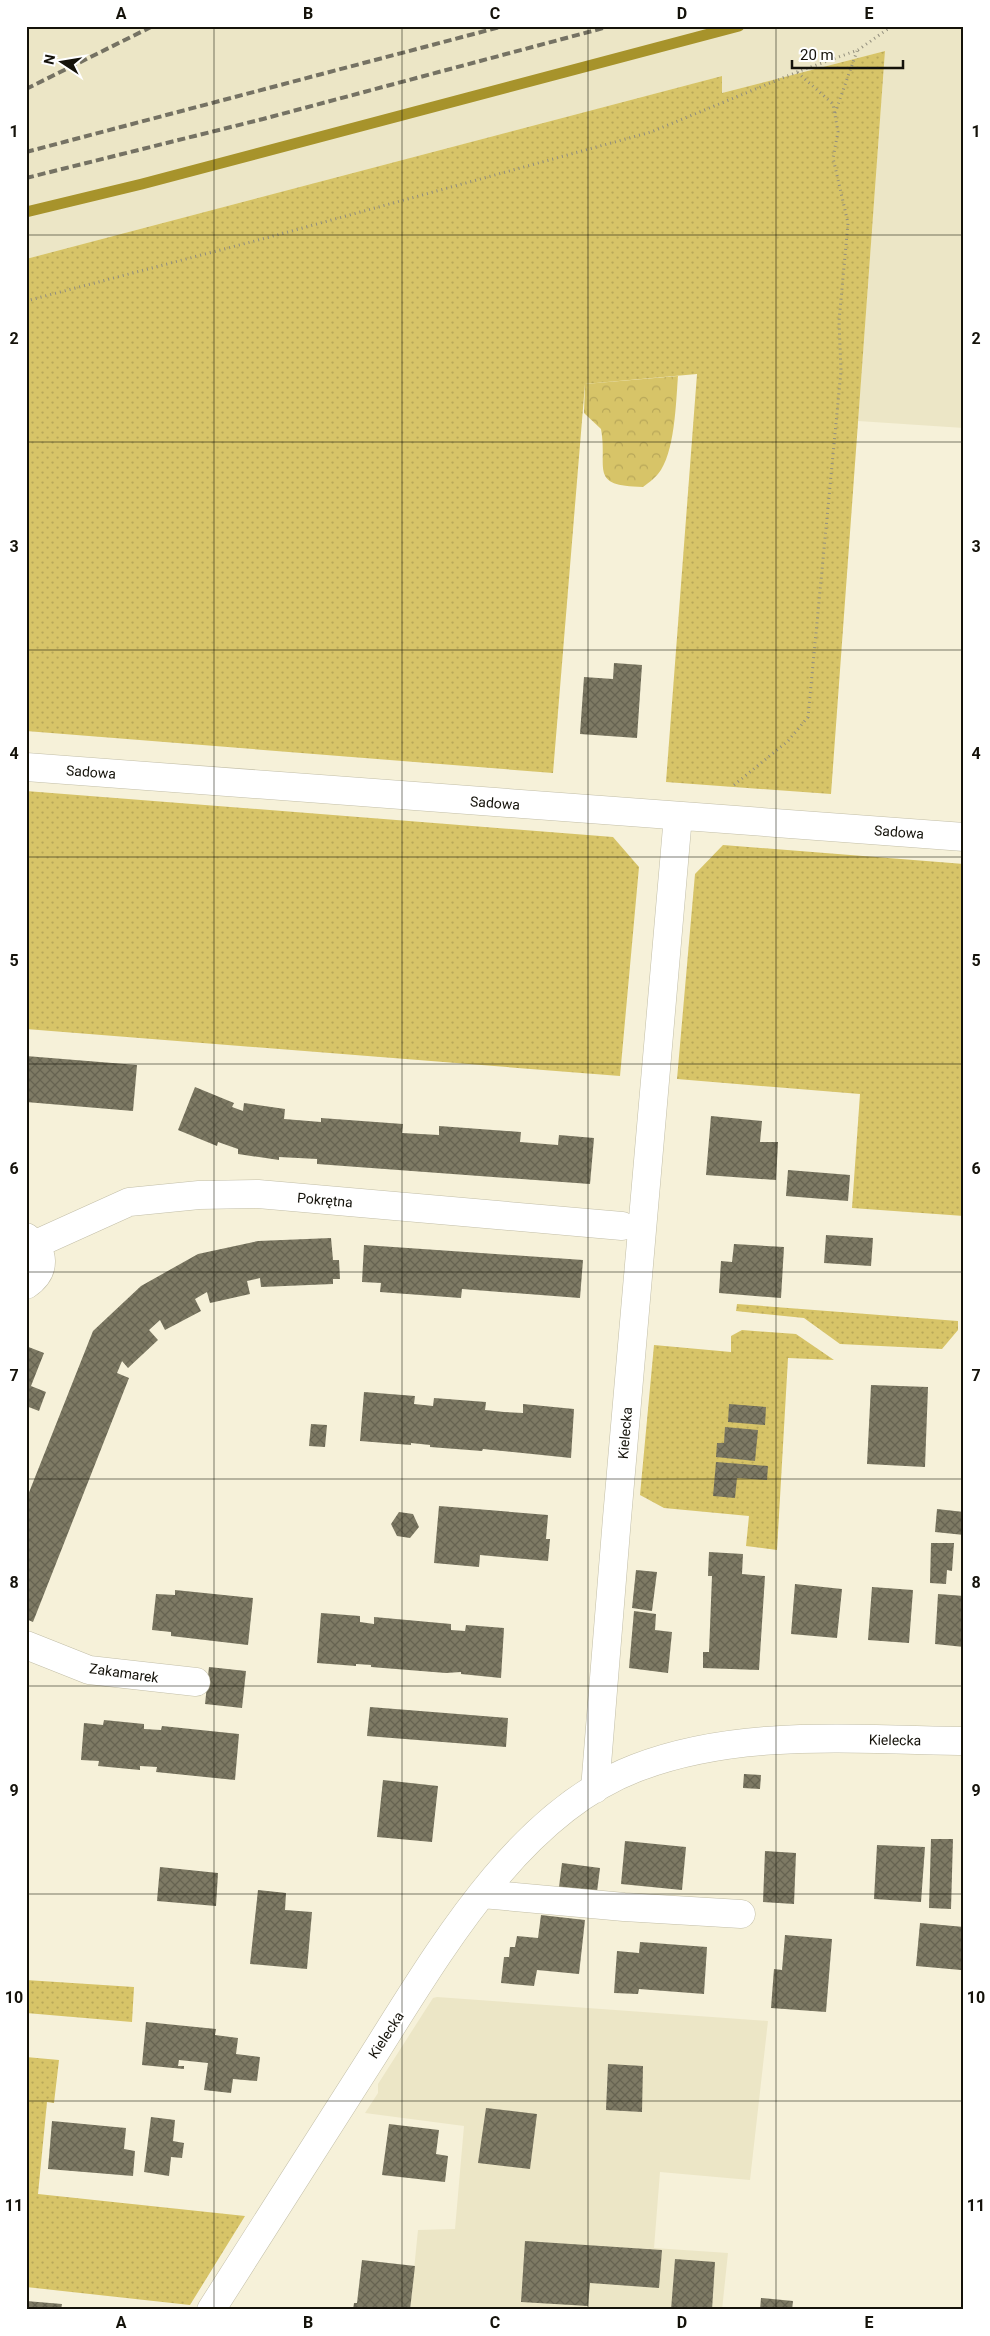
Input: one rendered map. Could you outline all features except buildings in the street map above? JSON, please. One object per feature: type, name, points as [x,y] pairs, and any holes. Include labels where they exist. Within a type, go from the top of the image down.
[{"type":"street","name":"Sadowa","points":[[26,767],[964,837]]},
{"type":"street","name":"Kielecka","points":[[595,1789],[678,816]]},
{"type":"street","name":"Pokrętna","points":[[26,1285],[34,1280],[40,1271],[41,1257],[31,1241],[129,1202],[199,1195],[258,1194],[622,1226]]},
{"type":"street","name":"Zakamarek","points":[[26,1644],[89,1670],[196,1682]]},
{"type":"street","name":"Kielecka","points":[[211,2310],[420,1982],[482,1894],[542,1828],[573,1802],[634,1768],[678,1754],[730,1744],[791,1740],[907,1739],[964,1741]]},
{"type":"street","points":[[482,1894],[624,1907],[741,1914]]},
{"type":"path","points":[[26,300],[266,238],[651,132],[797,72],[858,50],[892,26]]},
{"type":"path","points":[[834,115],[858,50]]},
{"type":"path","points":[[732,786],[788,741],[808,717],[842,371],[839,321],[848,222],[833,158],[838,132],[833,104],[797,72]]},
{"type":"shaded area","points":[[26,26],[964,26],[964,428],[858,421],[885,51],[722,93],[722,76],[26,259]]},
{"type":"shaded area","points":[[433,1998],[768,2021],[750,2180],[660,2172],[654,2248],[728,2253],[722,2310],[410,2310],[418,2230],[455,2229],[464,2126],[365,2113],[378,2093],[378,2084]]},
{"type":"green space","points":[[885,51],[831,794],[666,782],[697,374],[585,384],[553,773],[26,731],[26,259],[722,76],[722,93]]},
{"type":"green space","points":[[678,376],[674,427],[664,465],[656,476],[643,487],[626,486],[607,479],[603,465],[601,429],[584,413],[585,384]]},
{"type":"green space","points":[[26,791],[613,837],[639,867],[620,1076],[26,1029]]},
{"type":"green space","points":[[723,845],[964,864],[964,1216],[852,1208],[860,1094],[677,1079],[695,874]]},
{"type":"green space","points":[[737,1304],[958,1321],[958,1330],[942,1349],[840,1344],[804,1318],[736,1311]]},
{"type":"green space","points":[[742,1330],[796,1334],[834,1360],[788,1358],[777,1550],[746,1546],[749,1516],[664,1508],[640,1495],[654,1345],[731,1352],[731,1336]]},
{"type":"green space","points":[[26,1980],[134,1987],[132,2022],[26,2013]]},
{"type":"green space","points":[[26,2057],[59,2060],[54,2103],[47,2102],[38,2194],[245,2216],[190,2305],[26,2287]]},
{"type":"waterway","points":[[26,212],[142,184],[739,26]]},
{"type":"railway","points":[[26,89],[153,26]]},
{"type":"railway","points":[[26,152],[504,26]]},
{"type":"railway","points":[[26,178],[263,119],[611,26]]}]
